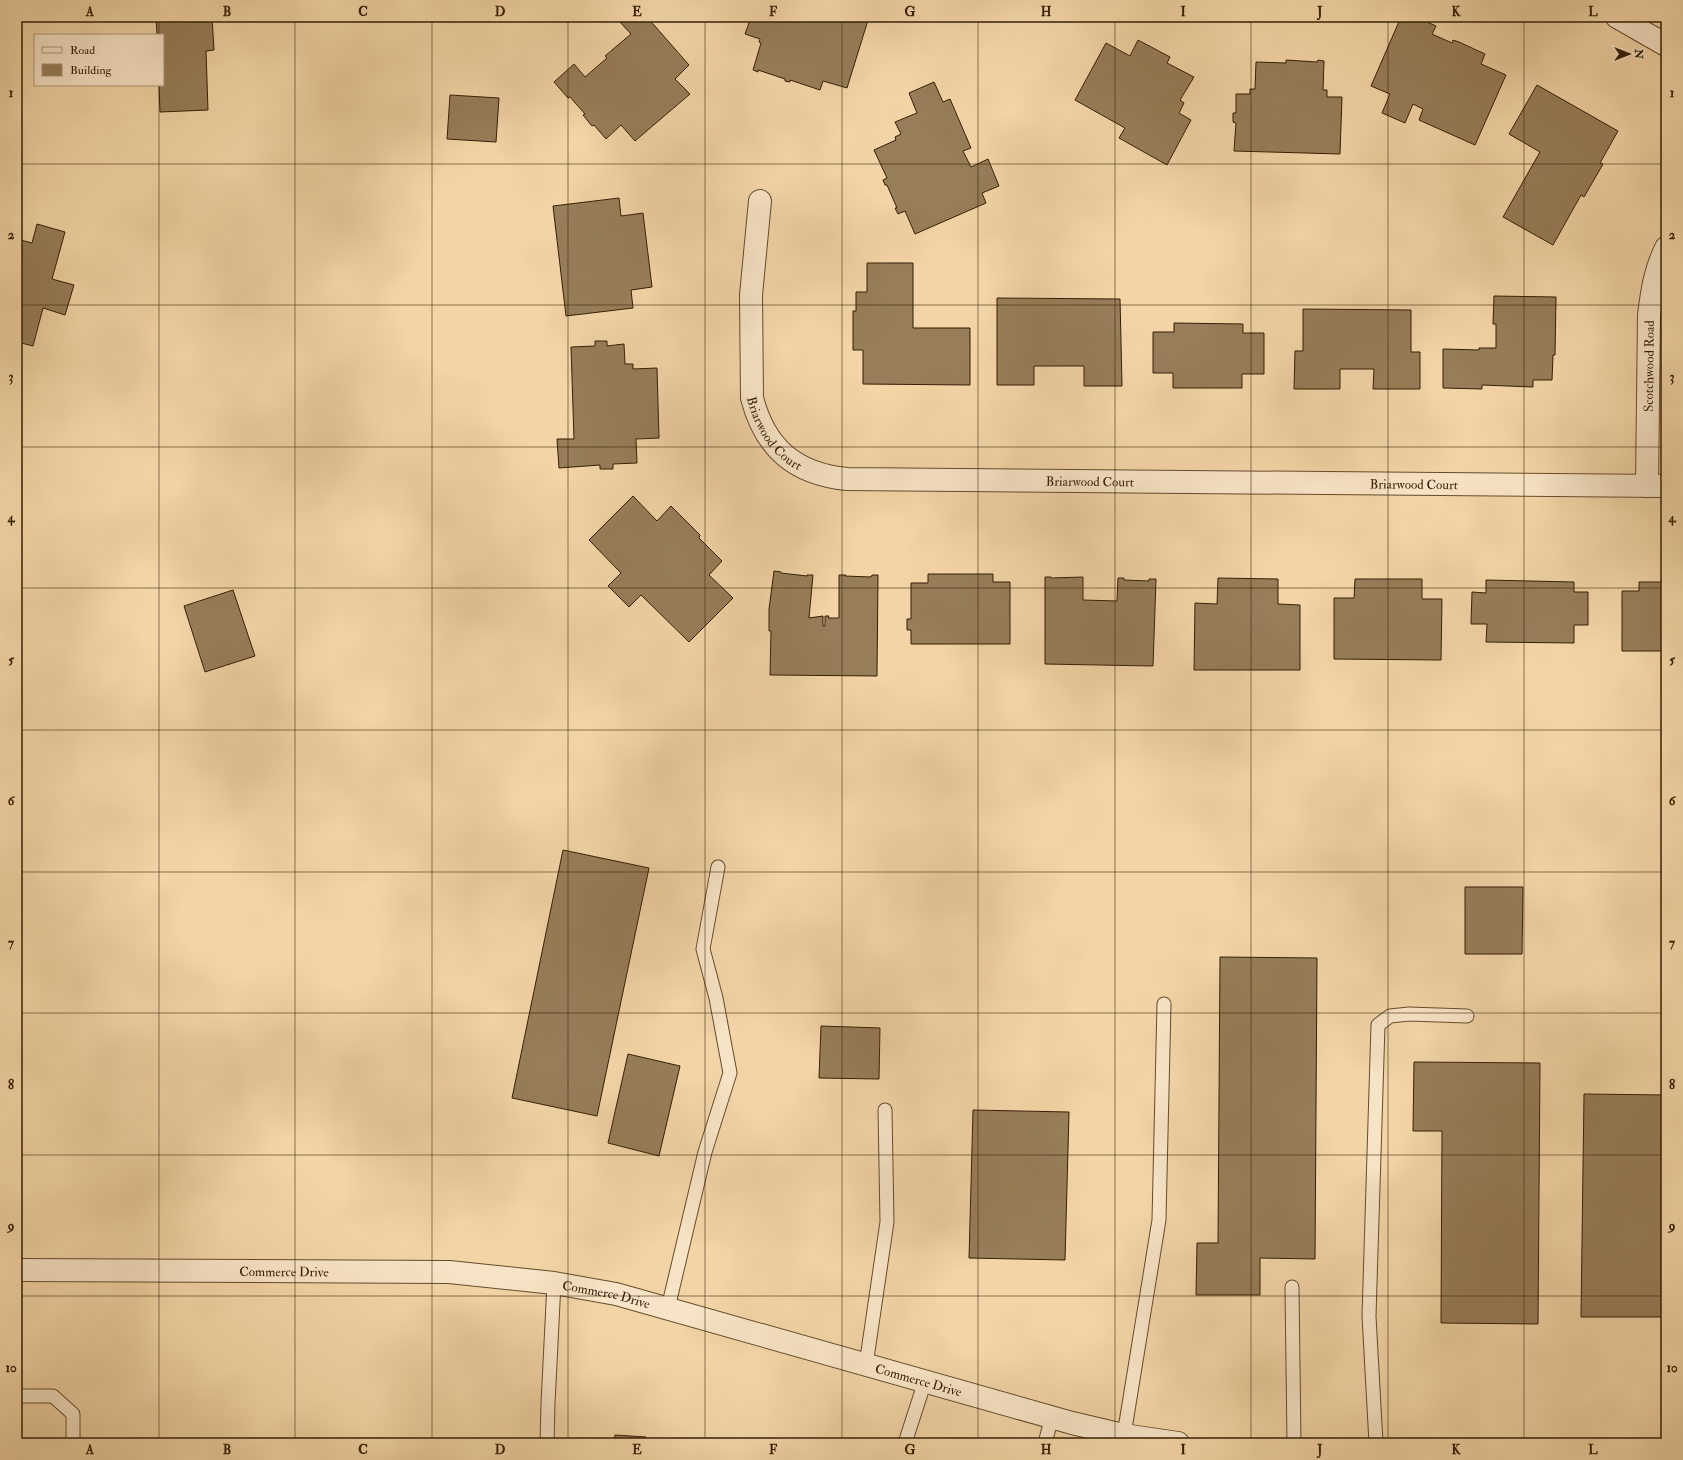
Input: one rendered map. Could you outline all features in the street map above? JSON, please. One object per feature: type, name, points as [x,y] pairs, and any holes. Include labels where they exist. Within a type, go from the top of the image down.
[{"type":"street","points":[[1617,17],[1666,45]]},
{"type":"street","name":"Briarwood Court","points":[[760,201],[751,295],[752,398],[756,414],[763,430],[773,443],[790,459],[814,473],[847,479],[1657,486]]},
{"type":"street","name":"Scotchwood Road","points":[[1657,486],[1649,315],[1652,289],[1658,264],[1666,248]]},
{"type":"street","name":"Commerce Drive","points":[[17,1270],[449,1272],[554,1283],[616,1294],[668,1308],[1052,1417],[1123,1439],[1178,1443]]},
{"type":"lane","points":[[668,1308],[705,1152],[730,1073],[716,998],[703,949],[718,867]]},
{"type":"lane","points":[[1123,1439],[1159,1220],[1164,1004]]},
{"type":"lane","points":[[1376,1443],[1369,1316],[1378,1025],[1390,1016],[1409,1014],[1467,1016]]},
{"type":"lane","points":[[866,1365],[888,1222],[885,1110]]},
{"type":"lane","points":[[547,1443],[554,1283]]},
{"type":"lane","points":[[1292,1286],[1294,1443]]},
{"type":"lane","points":[[905,1443],[925,1381]]},
{"type":"lane","points":[[17,1396],[53,1396],[72,1414],[72,1443]]},
{"type":"lane","points":[[1045,1443],[1052,1417]]},
{"type":"building","points":[[156,17],[212,17],[214,50],[206,51],[208,110],[160,112],[159,86],[164,86],[164,34],[157,34]]},
{"type":"building","points":[[623,17],[647,17],[689,65],[675,79],[690,94],[635,141],[621,125],[606,139],[594,125],[592,126],[583,115],[585,114],[570,97],[568,98],[554,82],[574,64],[585,77],[607,58],[605,56],[631,34],[619,21]]},
{"type":"building","points":[[751,17],[869,17],[847,88],[823,81],[820,90],[790,80],[790,82],[785,81],[785,79],[758,70],[758,72],[753,70],[761,43],[759,42],[760,39],[745,34]]},
{"type":"building","points":[[1401,17],[1416,17],[1436,26],[1432,34],[1452,43],[1453,40],[1459,42],[1485,54],[1481,64],[1506,75],[1475,145],[1419,120],[1423,109],[1413,104],[1405,123],[1382,113],[1390,94],[1371,86]]},
{"type":"building","points":[[1138,40],[1170,57],[1167,63],[1194,77],[1180,100],[1184,103],[1179,113],[1191,120],[1167,165],[1119,138],[1125,128],[1075,100],[1106,43],[1130,56]]},
{"type":"building","points":[[1286,60],[1324,61],[1323,90],[1327,90],[1327,97],[1342,97],[1340,154],[1234,151],[1236,123],[1233,122],[1233,113],[1236,113],[1236,94],[1250,94],[1250,89],[1255,89],[1256,62],[1286,63]]},
{"type":"building","points":[[934,82],[943,102],[950,99],[971,148],[963,151],[971,167],[988,159],[999,186],[982,193],[986,203],[915,234],[905,211],[898,214],[895,208],[897,208],[887,185],[885,185],[883,180],[887,178],[874,150],[896,140],[895,137],[901,134],[895,122],[917,113],[909,93]]},
{"type":"building","points":[[1537,85],[1618,131],[1600,163],[1603,164],[1584,197],[1581,195],[1553,245],[1503,217],[1540,152],[1509,134]]},
{"type":"building","points":[[450,95],[499,98],[496,142],[447,139]]},
{"type":"building","points":[[619,198],[621,216],[643,213],[652,287],[631,290],[633,308],[566,316],[553,206]]},
{"type":"building","points":[[37,224],[65,232],[52,279],[74,285],[65,315],[43,308],[33,346],[17,342],[17,239],[32,243]]},
{"type":"building","points":[[867,263],[913,263],[913,328],[970,328],[970,385],[863,384],[863,350],[853,350],[853,311],[856,311],[856,292],[867,292]]},
{"type":"building","points":[[1494,296],[1556,297],[1555,355],[1553,355],[1552,380],[1533,380],[1533,387],[1482,385],[1482,389],[1443,388],[1443,349],[1479,350],[1479,348],[1496,348],[1496,324],[1493,324]]},
{"type":"building","points":[[997,298],[1120,299],[1122,386],[1084,386],[1084,366],[1034,366],[1034,385],[997,385]]},
{"type":"building","points":[[1303,309],[1411,310],[1411,352],[1420,352],[1420,389],[1373,389],[1374,369],[1340,369],[1340,389],[1294,389],[1295,351],[1303,351]]},
{"type":"building","points":[[1174,323],[1243,324],[1243,333],[1264,333],[1264,374],[1242,374],[1242,388],[1173,388],[1173,373],[1153,373],[1153,332],[1174,332]]},
{"type":"building","points":[[595,341],[607,341],[607,346],[624,344],[625,364],[633,364],[633,369],[657,368],[659,438],[636,439],[637,463],[613,464],[613,469],[600,469],[600,465],[559,468],[557,439],[574,439],[571,347],[595,346]]},
{"type":"building","points":[[633,496],[657,521],[671,506],[700,535],[699,538],[722,561],[709,575],[733,598],[689,642],[641,595],[629,607],[608,586],[621,573],[589,540]]},
{"type":"building","points":[[774,571],[807,576],[813,575],[809,618],[823,616],[823,626],[825,626],[825,616],[829,616],[828,618],[839,618],[839,575],[871,577],[872,575],[878,575],[877,676],[770,675],[771,631],[769,631],[769,609]]},
{"type":"building","points":[[928,574],[993,574],[993,582],[1010,582],[1010,644],[911,644],[911,630],[907,630],[907,619],[911,619],[911,583],[928,583]]},
{"type":"building","points":[[1045,577],[1083,577],[1083,600],[1117,601],[1118,578],[1124,578],[1124,580],[1149,581],[1149,579],[1156,579],[1153,666],[1045,664]]},
{"type":"building","points":[[1218,578],[1278,579],[1278,604],[1300,605],[1300,670],[1194,670],[1195,603],[1217,604]]},
{"type":"building","points":[[1355,579],[1422,579],[1422,599],[1442,599],[1441,660],[1334,659],[1334,598],[1354,598]]},
{"type":"building","points":[[1486,580],[1574,582],[1574,592],[1588,592],[1588,625],[1574,625],[1574,643],[1486,642],[1487,624],[1471,624],[1472,592],[1486,593]]},
{"type":"building","points":[[1639,582],[1666,582],[1666,651],[1622,651],[1622,591],[1639,591]]},
{"type":"building","points":[[233,590],[255,656],[205,672],[184,606]]},
{"type":"building","points":[[563,850],[649,868],[597,1116],[512,1098]]},
{"type":"building","points":[[1465,887],[1523,887],[1522,954],[1465,954]]},
{"type":"building","points":[[1220,957],[1317,958],[1315,1259],[1260,1258],[1260,1295],[1196,1295],[1197,1243],[1218,1243]]},
{"type":"building","points":[[821,1026],[880,1028],[879,1079],[819,1078]]},
{"type":"building","points":[[628,1054],[680,1066],[659,1156],[608,1143]]},
{"type":"building","points":[[1414,1062],[1540,1063],[1538,1324],[1441,1323],[1442,1131],[1413,1131]]},
{"type":"building","points":[[1584,1094],[1666,1095],[1666,1317],[1581,1317]]},
{"type":"building","points":[[973,1110],[1069,1112],[1065,1260],[969,1258]]},
{"type":"building","points":[[615,1435],[646,1437],[646,1443],[614,1443]]}]
